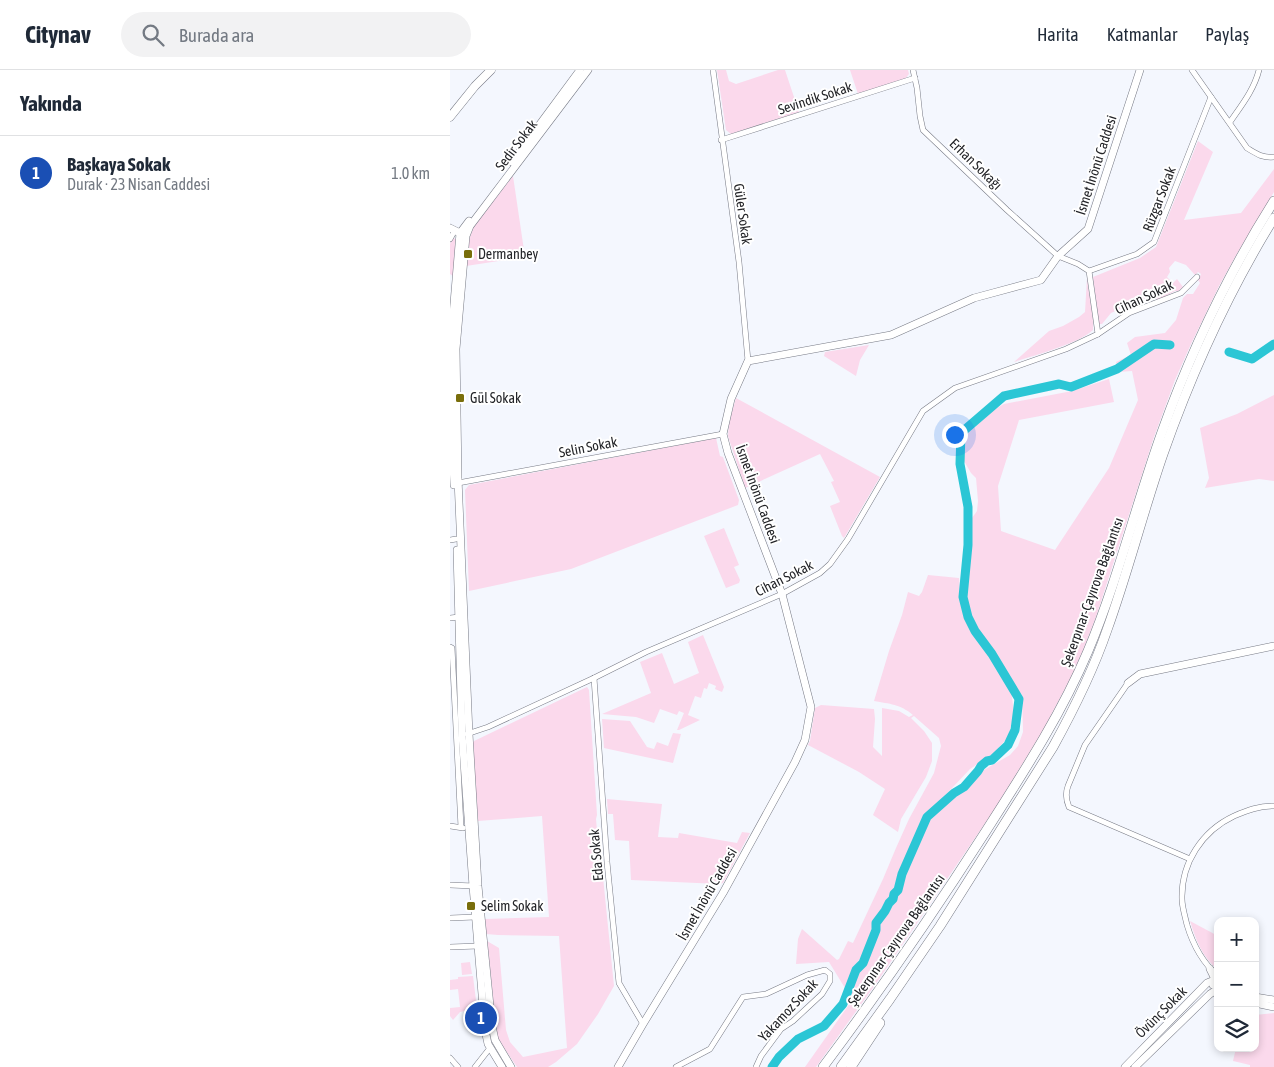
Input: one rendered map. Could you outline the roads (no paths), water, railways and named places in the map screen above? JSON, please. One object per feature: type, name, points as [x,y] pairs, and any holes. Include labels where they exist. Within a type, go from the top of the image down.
[{"type":"highway","name":"Şekerpınar-Çayırova Bağlantısı","points":[[823,1067],[891,973],[961,870],[1028,765],[1068,695],[1096,630],[1112,586],[1161,433],[1192,354],[1231,275],[1274,201]]},
{"type":"highway","name":"Şekerpınar-Çayırova Bağlantısı","points":[[841,1067],[968,884],[1054,747],[1078,700],[1121,592],[1161,462],[1188,388],[1240,277],[1274,218]]},
{"type":"highway","points":[[851,1067],[886,1015],[916,961]]},
{"type":"main road","points":[[450,109],[484,70]]},
{"type":"main road","points":[[450,116],[474,86],[491,70]]},
{"type":"street","points":[[450,239],[580,70]]},
{"type":"street","name":"Sedir Sokak","points":[[456,231],[470,226],[588,70]]},
{"type":"street","name":"Güler Sokak","points":[[712,70],[739,262],[748,361]]},
{"type":"street","name":"Erhan Sokağı","points":[[913,70],[923,130],[1058,256]]},
{"type":"street","name":"İsmet İnönü Caddesi","points":[[618,1067],[723,894],[796,762],[805,740],[811,707],[782,594],[728,453],[723,434],[731,399],[748,361],[891,335],[974,298],[1041,280],[1058,256],[1088,229],[1140,70]]},
{"type":"street","points":[[1192,70],[1247,148],[1259,156],[1274,157]]},
{"type":"street","points":[[1230,122],[1247,97],[1259,70]]},
{"type":"street","name":"Sevindik Sokak","points":[[722,140],[915,78]]},
{"type":"street","name":"Rüzgar Sokak","points":[[1089,271],[1137,254],[1154,242],[1212,97]]},
{"type":"street","points":[[456,231],[450,350],[451,443],[465,734],[465,828]]},
{"type":"street","points":[[456,231],[454,589],[459,617],[476,886],[492,1026],[494,1040],[511,1067]]},
{"type":"street","points":[[1058,256],[1078,264],[1089,271]]},
{"type":"street","name":"Cihan Sokak","points":[[1089,271],[1098,334]]},
{"type":"street","name":"Cihan Sokak","points":[[465,734],[488,727],[646,652],[782,594],[820,573],[830,564],[848,539],[923,411],[955,388],[1066,349],[1098,334],[1129,313],[1181,293],[1197,278]]},
{"type":"street","name":"Selin Sokak","points":[[454,486],[723,434]]},
{"type":"street","points":[[450,618],[459,617]]},
{"type":"street","points":[[1190,859],[1069,807],[1066,792],[1068,786],[1085,745],[1128,683],[1140,674],[1274,646]]},
{"type":"street","points":[[451,647],[453,727],[465,828],[476,886],[475,917],[485,1030],[488,1044],[502,1067]]},
{"type":"street","name":"Eda Sokak","points":[[594,678],[607,862],[619,983],[643,1024]]},
{"type":"street","points":[[1214,975],[1198,953],[1191,937],[1182,900],[1187,865],[1205,837],[1227,820],[1261,806],[1274,806]]},
{"type":"street","points":[[450,826],[465,828]]},
{"type":"street","points":[[450,886],[476,886]]},
{"type":"street","points":[[450,918],[475,917]]},
{"type":"street","points":[[450,947],[478,946]]},
{"type":"street","points":[[1210,969],[1214,977],[1210,994]]},
{"type":"street","name":"Yakamoz Sokak","points":[[676,1067],[710,1049],[743,997],[766,994],[807,974],[825,970],[830,974],[830,981],[822,994],[781,1030],[761,1056],[756,1067]]},
{"type":"street","name":"Övünç Sokak","points":[[1125,1067],[1207,983],[1214,981]]},
{"type":"street","name":"Övünç Sokak","points":[[1135,1067],[1214,992]]},
{"type":"street","points":[[1259,997],[1274,1000]]},
{"type":"street","points":[[1259,1005],[1274,1007]]},
{"type":"street","points":[[475,1067],[490,1048]]},
{"type":"street","points":[[450,1058],[458,1067]]},
{"type":"waterway","points":[[772,1067],[779,1057],[798,1039],[824,1026],[843,1004],[856,970],[863,963],[876,930],[876,923],[898,890],[902,874],[927,817],[954,793],[964,787],[981,766],[987,761],[992,760],[1008,745],[1015,730],[1019,699],[992,654],[975,631],[968,617],[963,597],[968,545],[968,507],[960,464],[961,433],[1004,396],[1059,384],[1071,387],[1117,369],[1154,344],[1170,345]]},
{"type":"waterway","points":[[1229,352],[1252,359],[1274,344]]},
{"type":"place","name":"Dermanbey","points":[[468,254]]},
{"type":"place","name":"Gül Sokak","points":[[460,398]]},
{"type":"place","name":"Selim Sokak","points":[[471,906]]},
{"type":"place","name":"Başkaya Sokak","points":[[481,1018]]}]
